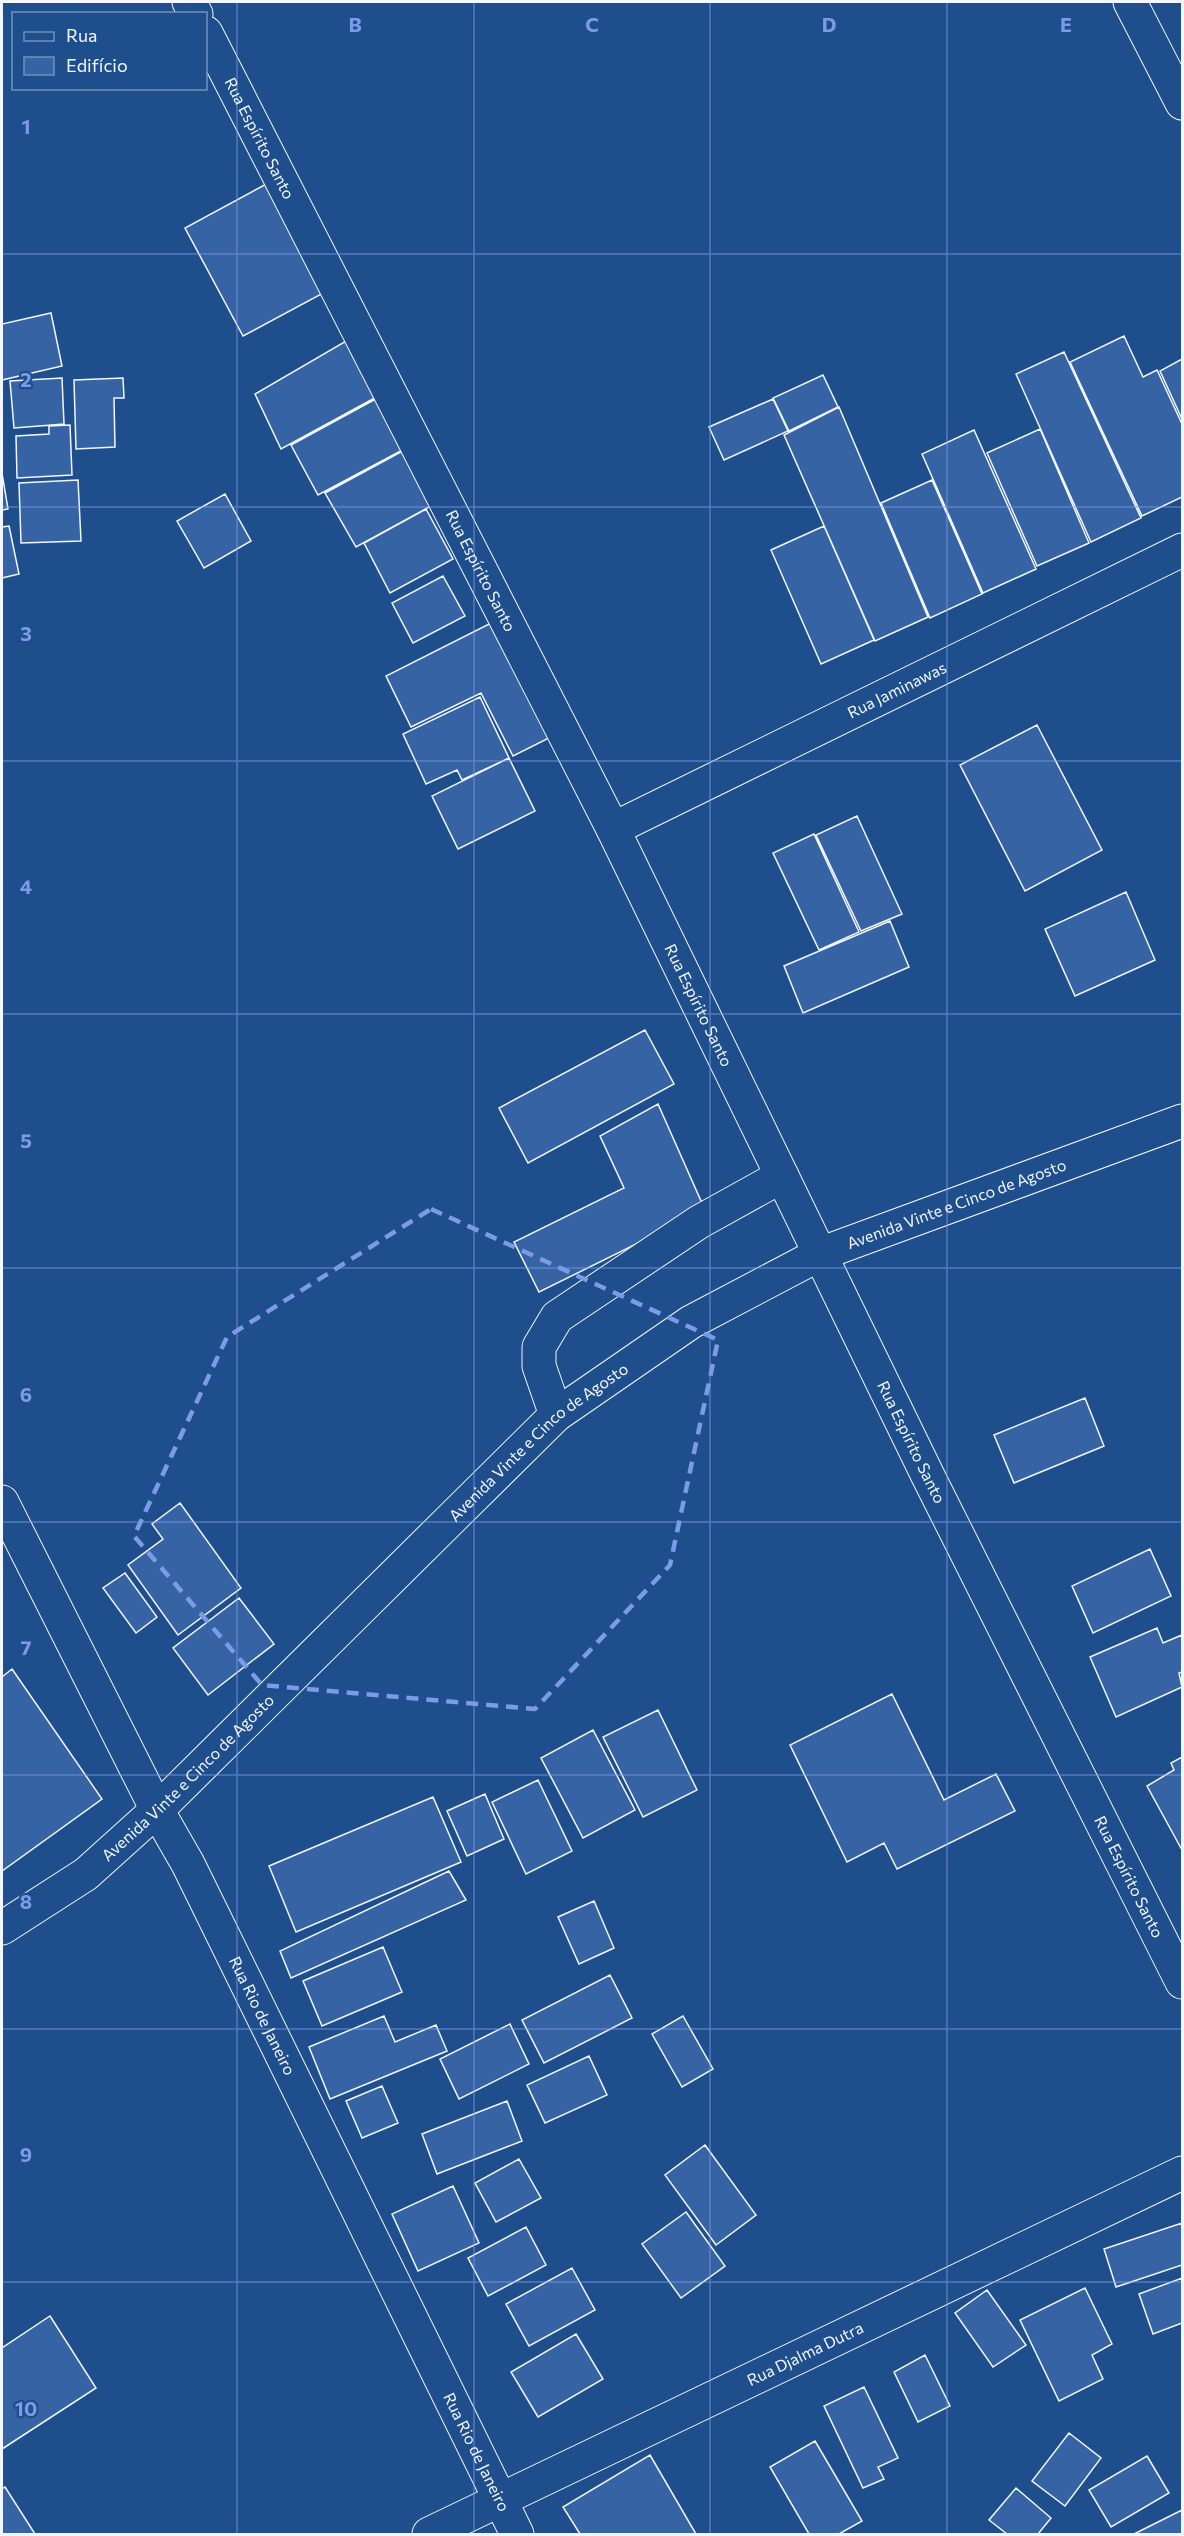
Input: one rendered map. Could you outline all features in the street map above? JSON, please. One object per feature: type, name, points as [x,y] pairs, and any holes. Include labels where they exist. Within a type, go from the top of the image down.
[{"type":"street","points":[[1130,2],[1182,103]]},
{"type":"street","name":"Rua Espírito Santo","points":[[207,35],[613,829],[938,1497],[1182,1982]]},
{"type":"street","name":"Rua Jaminawas","points":[[613,829],[1182,550]]},
{"type":"street","name":"Avenida Vinte e Cinco de Agosto","points":[[2,1928],[86,1874],[157,1810],[556,1414],[691,1322],[820,1254],[1182,1121]]},
{"type":"street","points":[[556,1414],[539,1366],[539,1347],[557,1317],[699,1222],[782,1176]]},
{"type":"street","name":"Rua Rio de Janeiro","points":[[2,1502],[157,1810],[188,1864],[517,2535]]},
{"type":"street","name":"Rua Djalma Dutra","points":[[429,2535],[1182,2173]]},
{"type":"highlighted area","points":[[431,1209],[718,1340],[670,1565],[535,1709],[262,1685],[134,1536],[227,1337]]},
{"type":"building","points":[[270,182],[327,291],[243,336],[185,228]]},
{"type":"building","points":[[51,313],[62,366],[2,380],[2,324]]},
{"type":"building","points":[[1124,336],[1143,377],[1157,370],[1182,424],[1182,497],[1142,516],[1070,362]]},
{"type":"building","points":[[353,337],[382,394],[281,449],[255,394]]},
{"type":"building","points":[[1064,352],[1141,518],[1091,542],[1016,374]]},
{"type":"building","points":[[1182,359],[1182,419],[1160,371]]},
{"type":"building","points":[[823,375],[838,407],[789,431],[773,398]]},
{"type":"building","points":[[62,378],[64,424],[14,428],[10,381]]},
{"type":"building","points":[[123,378],[124,398],[114,398],[115,447],[76,449],[74,380]]},
{"type":"building","points":[[383,395],[410,446],[318,495],[291,445]]},
{"type":"building","points":[[773,399],[788,431],[724,460],[709,427]]},
{"type":"building","points":[[839,407],[928,617],[875,641],[784,435]]},
{"type":"building","points":[[70,425],[72,475],[17,478],[16,436],[49,434],[49,426]]},
{"type":"building","points":[[1040,429],[1089,543],[1037,566],[987,453]]},
{"type":"building","points":[[974,430],[1036,569],[983,593],[922,454]]},
{"type":"building","points":[[410,447],[440,501],[356,547],[325,493]]},
{"type":"building","points":[[2,473],[8,509],[2,510]]},
{"type":"building","points":[[78,480],[81,541],[21,543],[19,483]]},
{"type":"building","points":[[932,480],[982,594],[930,618],[881,503]]},
{"type":"building","points":[[225,494],[251,541],[204,568],[177,521]]},
{"type":"building","points":[[426,509],[453,559],[390,593],[364,543]]},
{"type":"building","points":[[9,526],[19,574],[2,578],[2,527]]},
{"type":"building","points":[[824,526],[874,640],[821,664],[771,550]]},
{"type":"building","points":[[443,576],[465,616],[413,643],[392,603]]},
{"type":"building","points":[[497,620],[555,735],[513,756],[481,693],[411,727],[386,676]]},
{"type":"building","points":[[480,697],[509,758],[462,780],[457,770],[426,784],[403,734]]},
{"type":"building","points":[[1037,725],[1102,850],[1025,891],[960,765]]},
{"type":"building","points":[[509,758],[535,811],[458,849],[432,796]]},
{"type":"building","points":[[857,816],[902,914],[861,931],[816,835]]},
{"type":"building","points":[[814,834],[859,932],[819,950],[773,853]]},
{"type":"building","points":[[1126,892],[1155,960],[1075,996],[1045,929]]},
{"type":"building","points":[[890,921],[909,967],[803,1013],[784,966]]},
{"type":"building","points":[[645,1030],[674,1084],[528,1163],[499,1108]]},
{"type":"building","points":[[658,1104],[705,1210],[539,1292],[514,1242],[624,1188],[600,1136]]},
{"type":"building","points":[[1085,1398],[1104,1446],[1014,1483],[994,1435]]},
{"type":"building","points":[[180,1503],[241,1588],[178,1635],[128,1565],[163,1539],[152,1524]]},
{"type":"building","points":[[1150,1549],[1171,1596],[1093,1633],[1072,1586]]},
{"type":"building","points":[[125,1573],[157,1617],[136,1633],[103,1588]]},
{"type":"building","points":[[239,1598],[274,1644],[208,1695],[173,1648]]},
{"type":"building","points":[[1157,1628],[1163,1643],[1182,1635],[1182,1672],[1179,1673],[1182,1687],[1116,1717],[1090,1657]]},
{"type":"building","points":[[12,1669],[102,1799],[2,1871],[2,1677]]},
{"type":"building","points":[[892,1694],[944,1800],[996,1774],[1015,1811],[897,1869],[884,1843],[847,1862],[790,1745]]},
{"type":"building","points":[[658,1710],[697,1790],[643,1817],[603,1737]]},
{"type":"building","points":[[593,1730],[635,1810],[583,1838],[541,1758]]},
{"type":"building","points":[[1182,1757],[1182,1850],[1147,1786],[1174,1770],[1171,1763]]},
{"type":"building","points":[[538,1780],[572,1851],[526,1874],[492,1802]]},
{"type":"building","points":[[485,1794],[504,1839],[467,1856],[447,1811]]},
{"type":"building","points":[[433,1797],[461,1862],[296,1932],[269,1866]]},
{"type":"building","points":[[449,1871],[466,1900],[291,1978],[280,1951]]},
{"type":"building","points":[[594,1901],[614,1948],[579,1964],[558,1917]]},
{"type":"building","points":[[383,1947],[402,1992],[322,2026],[303,1981]]},
{"type":"building","points":[[610,1975],[632,2018],[544,2063],[522,2020]]},
{"type":"building","points":[[384,2016],[395,2042],[436,2025],[447,2051],[330,2099],[309,2047]]},
{"type":"building","points":[[683,2016],[713,2069],[682,2087],[652,2034]]},
{"type":"building","points":[[510,2024],[529,2064],[459,2099],[440,2059]]},
{"type":"building","points":[[589,2056],[607,2095],[545,2123],[527,2085]]},
{"type":"building","points":[[382,2086],[398,2123],[362,2138],[346,2101]]},
{"type":"building","points":[[507,2101],[522,2141],[437,2174],[422,2134]]},
{"type":"building","points":[[705,2145],[756,2215],[716,2245],[665,2175]]},
{"type":"building","points":[[519,2159],[541,2198],[496,2222],[475,2183]]},
{"type":"building","points":[[453,2186],[479,2243],[418,2271],[392,2214]]},
{"type":"building","points":[[686,2212],[725,2266],[681,2298],[642,2244]]},
{"type":"building","points":[[1182,2223],[1182,2265],[1116,2287],[1104,2249]]},
{"type":"building","points":[[526,2227],[546,2265],[488,2296],[468,2258]]},
{"type":"building","points":[[572,2268],[595,2310],[529,2346],[506,2304]]},
{"type":"building","points":[[1182,2278],[1182,2323],[1153,2334],[1139,2294]]},
{"type":"building","points":[[1085,2288],[1112,2344],[1092,2355],[1103,2379],[1059,2401],[1020,2320]]},
{"type":"building","points":[[987,2290],[1026,2345],[993,2367],[955,2313]]},
{"type":"building","points":[[50,2316],[96,2388],[2,2449],[2,2348]]},
{"type":"building","points":[[576,2334],[603,2379],[538,2417],[511,2372]]},
{"type":"building","points":[[925,2355],[950,2406],[918,2422],[894,2372]]},
{"type":"building","points":[[864,2387],[898,2458],[878,2467],[884,2479],[863,2488],[824,2406]]},
{"type":"building","points":[[1069,2433],[1101,2458],[1065,2506],[1032,2481]]},
{"type":"building","points":[[815,2441],[862,2521],[839,2534],[809,2534],[770,2467]]},
{"type":"building","points":[[650,2455],[696,2534],[580,2534],[563,2507]]},
{"type":"building","points":[[1147,2456],[1169,2493],[1111,2527],[1089,2490]]},
{"type":"building","points":[[5,2487],[35,2534],[2,2534],[2,2489]]},
{"type":"building","points":[[1016,2488],[1051,2518],[1038,2534],[1007,2534],[989,2520]]},
{"type":"building","points":[[1182,2510],[1182,2534],[1134,2534]]}]
